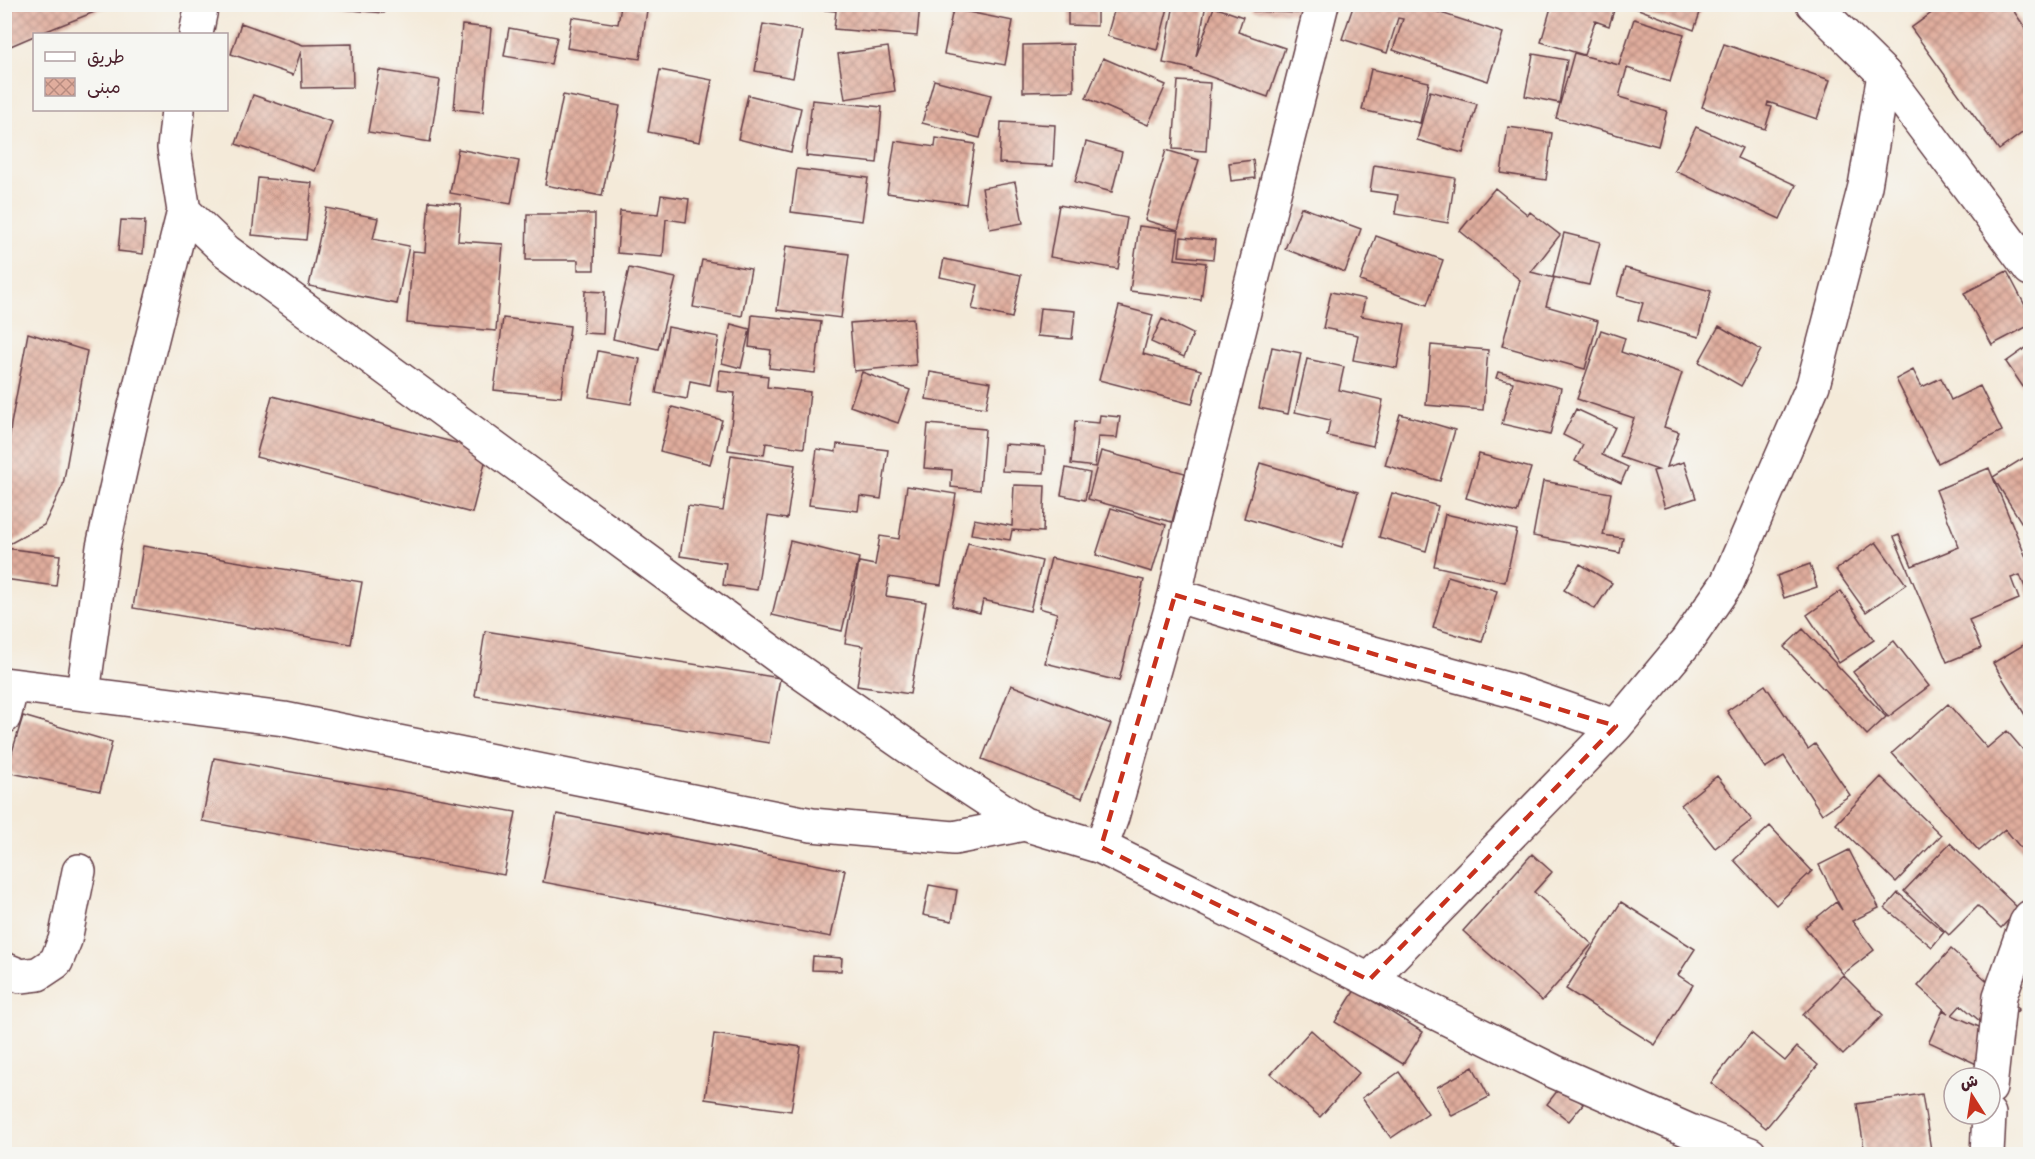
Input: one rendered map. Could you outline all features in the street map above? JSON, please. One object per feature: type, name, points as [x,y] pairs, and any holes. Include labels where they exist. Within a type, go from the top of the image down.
[{"type":"street","points":[[195,33],[202,4]]},
{"type":"street","points":[[1101,847],[1112,817],[1175,595],[1189,529],[1322,4]]},
{"type":"street","points":[[1814,4],[1884,74],[2031,269]]},
{"type":"street","points":[[1369,980],[1616,726],[1687,641],[1727,583],[1813,385],[1865,186],[1884,74]]},
{"type":"street","points":[[83,693],[103,547],[131,422],[184,211],[174,148],[178,111]]},
{"type":"street","points":[[184,211],[226,251],[780,658],[1024,824],[1101,847],[1553,1071],[1750,1155]]},
{"type":"street","points":[[1175,595],[1295,632],[1517,692],[1616,726]]},
{"type":"street","points":[[4,717],[8,685],[284,719],[812,825],[954,838],[1024,824]]},
{"type":"street","points":[[4,969],[21,976],[38,974],[56,962],[65,940],[79,871]]},
{"type":"street","points":[[1992,1066],[2000,996],[2026,923],[2031,917]]},
{"type":"street","points":[[1987,1155],[1988,1126]]},
{"type":"highlighted area","points":[[1175,595],[1616,726],[1369,980],[1101,847]]},
{"type":"building","points":[[4,4],[112,4],[42,33],[33,33],[33,36],[6,48]]},
{"type":"building","points":[[320,4],[385,4],[384,13],[320,7]]},
{"type":"building","points":[[782,4],[920,4],[917,36],[834,29],[836,11],[781,6]]},
{"type":"building","points":[[1068,4],[1097,4],[1097,26],[1068,25]]},
{"type":"building","points":[[1116,4],[1169,4],[1157,50],[1107,36]]},
{"type":"building","points":[[1174,4],[1206,4],[1196,57],[1214,7],[1243,17],[1238,32],[1285,48],[1268,97],[1192,69],[1163,63]]},
{"type":"building","points":[[1253,4],[1298,4],[1298,13],[1253,11]]},
{"type":"building","points":[[1354,4],[1413,4],[1503,33],[1488,81],[1393,50],[1403,19],[1398,18],[1387,53],[1342,39]]},
{"type":"building","points":[[1552,4],[1616,4],[1609,26],[1595,21],[1584,55],[1541,42]]},
{"type":"building","points":[[1625,4],[1703,4],[1694,30]]},
{"type":"building","points":[[1944,4],[1985,4],[1989,9],[1996,4],[2009,4],[2030,35],[2030,127],[1999,150],[1911,28]]},
{"type":"building","points":[[621,6],[647,10],[640,59],[567,48],[572,17],[618,24]]},
{"type":"building","points":[[953,9],[1013,21],[1005,65],[944,54]]},
{"type":"building","points":[[1634,19],[1684,34],[1670,82],[1627,68],[1619,97],[1667,111],[1658,146],[1556,118],[1574,53],[1619,65]]},
{"type":"building","points":[[241,23],[303,45],[352,44],[353,87],[302,88],[301,51],[293,75],[231,54]]},
{"type":"building","points":[[763,24],[802,31],[793,78],[755,71]]},
{"type":"building","points":[[462,25],[491,28],[483,112],[454,109]]},
{"type":"building","points":[[509,28],[557,37],[551,64],[504,56]]},
{"type":"building","points":[[1073,44],[1074,91],[1023,92],[1023,45]]},
{"type":"building","points":[[1724,44],[1830,80],[1817,119],[1768,102],[1767,106],[1772,107],[1765,129],[1702,107]]},
{"type":"building","points":[[888,47],[895,91],[845,99],[838,54]]},
{"type":"building","points":[[1533,54],[1567,60],[1559,103],[1525,96]]},
{"type":"building","points":[[1103,58],[1166,85],[1148,125],[1086,98]]},
{"type":"building","points":[[1371,69],[1429,82],[1420,123],[1362,110]]},
{"type":"building","points":[[379,70],[440,80],[430,142],[368,132]]},
{"type":"building","points":[[660,70],[712,80],[700,142],[648,132]]},
{"type":"building","points":[[934,80],[991,95],[980,138],[922,123]]},
{"type":"building","points":[[1178,81],[1210,83],[1206,151],[1173,149]]},
{"type":"building","points":[[1430,91],[1477,104],[1463,153],[1417,140]]},
{"type":"building","points":[[253,95],[332,122],[315,171],[236,144]]},
{"type":"building","points":[[563,95],[620,106],[602,196],[545,185]]},
{"type":"building","points":[[748,95],[801,108],[791,152],[738,139]]},
{"type":"building","points":[[812,100],[882,107],[877,163],[806,156]]},
{"type":"building","points":[[1001,122],[1055,125],[1053,166],[999,163]]},
{"type":"building","points":[[1508,127],[1552,133],[1546,180],[1501,173]]},
{"type":"building","points":[[1696,127],[1742,148],[1737,158],[1796,185],[1780,219],[1675,171]]},
{"type":"building","points":[[936,138],[975,144],[966,204],[887,193],[895,141],[935,147]]},
{"type":"building","points":[[1086,142],[1122,152],[1112,192],[1075,182]]},
{"type":"building","points":[[458,149],[519,161],[511,204],[450,193]]},
{"type":"building","points":[[1166,150],[1199,160],[1178,230],[1145,220]]},
{"type":"building","points":[[1253,160],[1255,178],[1231,181],[1229,163]]},
{"type":"building","points":[[1374,165],[1455,178],[1448,223],[1395,214],[1398,195],[1370,191]]},
{"type":"building","points":[[797,169],[868,178],[862,221],[791,212]]},
{"type":"building","points":[[258,178],[312,183],[306,240],[252,235]]},
{"type":"building","points":[[1015,182],[1023,223],[990,229],[982,188]]},
{"type":"building","points":[[1495,188],[1528,215],[1530,212],[1560,235],[1531,272],[1554,278],[1546,306],[1598,321],[1585,369],[1502,346],[1520,280],[1460,231]]},
{"type":"building","points":[[661,195],[689,199],[686,222],[666,219],[663,257],[617,253],[620,211],[658,214]]},
{"type":"building","points":[[429,201],[461,204],[458,241],[503,244],[496,331],[407,323],[413,251],[425,252]]},
{"type":"building","points":[[1059,205],[1127,218],[1118,269],[1050,257]]},
{"type":"building","points":[[1301,207],[1361,229],[1345,272],[1285,249]]},
{"type":"building","points":[[326,208],[378,218],[373,239],[409,246],[397,304],[309,286]]},
{"type":"building","points":[[527,214],[595,214],[594,270],[578,270],[578,260],[526,260]]},
{"type":"building","points":[[121,220],[145,221],[143,254],[118,251]]},
{"type":"building","points":[[1139,226],[1179,231],[1175,259],[1206,263],[1201,300],[1130,291]]},
{"type":"building","points":[[1564,233],[1600,242],[1589,285],[1553,277]]},
{"type":"building","points":[[1376,236],[1443,260],[1427,305],[1360,281]]},
{"type":"building","points":[[1181,237],[1215,240],[1213,259],[1179,256]]},
{"type":"building","points":[[786,246],[849,254],[841,318],[777,310]]},
{"type":"building","points":[[944,259],[1021,275],[1012,318],[972,309],[978,285],[940,277]]},
{"type":"building","points":[[702,260],[751,269],[742,316],[693,307]]},
{"type":"building","points":[[629,268],[676,278],[658,349],[613,339]]},
{"type":"building","points":[[1625,268],[1711,291],[1699,337],[1638,320],[1643,303],[1617,296]]},
{"type":"building","points":[[2007,271],[2030,315],[2030,325],[1992,345],[1964,293]]},
{"type":"building","points":[[585,291],[605,292],[603,334],[583,333]]},
{"type":"building","points":[[1331,292],[1365,299],[1361,316],[1405,324],[1397,368],[1353,360],[1358,335],[1323,328]]},
{"type":"building","points":[[1119,306],[1153,315],[1143,354],[1201,370],[1192,404],[1099,380]]},
{"type":"building","points":[[1040,308],[1075,311],[1072,339],[1037,336]]},
{"type":"building","points":[[752,315],[821,322],[815,373],[769,368],[771,350],[749,347]]},
{"type":"building","points":[[503,318],[570,326],[561,397],[494,390]]},
{"type":"building","points":[[913,318],[916,365],[854,371],[850,323]]},
{"type":"building","points":[[1162,319],[1193,334],[1184,357],[1151,342]]},
{"type":"building","points":[[731,324],[750,329],[741,368],[722,363]]},
{"type":"building","points":[[1719,326],[1761,350],[1741,386],[1699,362]]},
{"type":"building","points":[[668,327],[719,337],[710,385],[690,381],[687,399],[656,393]]},
{"type":"building","points":[[1601,330],[1625,338],[1621,352],[1682,373],[1664,427],[1679,432],[1667,467],[1684,462],[1696,498],[1665,508],[1653,471],[1658,470],[1620,457],[1634,418],[1577,399]]},
{"type":"building","points":[[28,333],[87,351],[63,485],[44,525],[11,543],[4,543],[4,462],[7,460],[11,424]]},
{"type":"building","points":[[1431,345],[1488,350],[1483,410],[1426,405]]},
{"type":"building","points":[[2030,345],[2030,397],[2006,362]]},
{"type":"building","points":[[1272,347],[1301,353],[1288,414],[1259,408]]},
{"type":"building","points":[[598,351],[640,359],[631,404],[589,397]]},
{"type":"building","points":[[1307,359],[1344,367],[1339,390],[1383,400],[1373,446],[1327,436],[1330,420],[1295,412]]},
{"type":"building","points":[[720,370],[768,376],[767,387],[810,392],[804,448],[766,443],[764,455],[728,450],[735,393],[717,391]]},
{"type":"building","points":[[1913,370],[1922,387],[1941,378],[1951,400],[1980,386],[2002,431],[1938,463],[1896,379]]},
{"type":"building","points":[[862,372],[910,390],[898,423],[850,406]]},
{"type":"building","points":[[930,372],[991,382],[986,408],[926,399]]},
{"type":"building","points":[[1498,372],[1561,388],[1550,435],[1502,424],[1513,382],[1496,378]]},
{"type":"building","points":[[272,396],[488,451],[472,513],[256,457]]},
{"type":"building","points":[[672,407],[722,420],[710,464],[660,451]]},
{"type":"building","points":[[1576,409],[1615,427],[1602,455],[1628,467],[1621,483],[1575,461],[1583,445],[1563,435]]},
{"type":"building","points":[[1400,414],[1455,430],[1440,481],[1385,465]]},
{"type":"building","points":[[1100,415],[1120,417],[1117,438],[1098,437],[1095,467],[1071,464],[1075,421],[1099,423]]},
{"type":"building","points":[[928,424],[985,429],[980,490],[951,487],[952,470],[924,468]]},
{"type":"building","points":[[837,444],[888,450],[881,499],[860,496],[858,511],[809,505],[817,449],[836,452]]},
{"type":"building","points":[[1004,444],[1045,447],[1044,473],[1002,471]]},
{"type":"building","points":[[1101,451],[1185,473],[1172,522],[1088,499]]},
{"type":"building","points":[[1479,454],[1531,468],[1517,513],[1466,498]]},
{"type":"building","points":[[2030,454],[2030,520],[2023,525],[1993,477]]},
{"type":"building","points":[[731,455],[795,465],[787,519],[768,516],[757,590],[723,585],[726,563],[680,556],[688,506],[723,511]]},
{"type":"building","points":[[1260,463],[1358,492],[1342,547],[1244,518]]},
{"type":"building","points":[[1066,468],[1090,473],[1085,500],[1061,495]]},
{"type":"building","points":[[1989,468],[2030,567],[2030,600],[2020,575],[2011,578],[2019,599],[1969,620],[1981,648],[1947,662],[1894,537],[1899,535],[1912,566],[1959,547],[1936,490]]},
{"type":"building","points":[[1543,481],[1611,493],[1603,535],[1623,538],[1620,553],[1533,536]]},
{"type":"building","points":[[1014,485],[1045,486],[1043,532],[1012,530],[1010,540],[971,534],[974,519],[1012,526]]},
{"type":"building","points":[[907,486],[956,494],[941,585],[889,577],[886,596],[926,602],[910,694],[857,686],[863,646],[845,643],[859,562],[875,565],[880,536],[899,539]]},
{"type":"building","points":[[1392,493],[1438,506],[1426,551],[1379,537]]},
{"type":"building","points":[[1111,508],[1166,525],[1152,572],[1096,555]]},
{"type":"building","points":[[1445,514],[1517,530],[1505,582],[1434,566]]},
{"type":"building","points":[[790,541],[859,558],[842,631],[772,615]]},
{"type":"building","points":[[1876,542],[1906,584],[1866,612],[1836,570]]},
{"type":"building","points":[[968,543],[1042,561],[1030,611],[983,600],[980,613],[952,606]]},
{"type":"building","points":[[143,546],[362,582],[351,644],[133,608]]},
{"type":"building","points":[[4,548],[60,555],[56,586],[4,579]]},
{"type":"building","points":[[1051,558],[1144,580],[1119,681],[1045,663],[1057,613],[1039,608]]},
{"type":"building","points":[[1580,564],[1612,583],[1595,609],[1564,590]]},
{"type":"building","points":[[1810,564],[1817,587],[1784,598],[1777,576]]},
{"type":"building","points":[[1448,576],[1497,591],[1482,642],[1433,628]]},
{"type":"building","points":[[1841,591],[1874,640],[1839,663],[1807,615]]},
{"type":"building","points":[[1803,629],[1886,717],[1867,735],[1784,647]]},
{"type":"building","points":[[485,631],[780,678],[769,743],[475,696]]},
{"type":"building","points":[[1894,641],[1929,686],[1888,717],[1853,672]]},
{"type":"building","points":[[2030,641],[2030,723],[1993,663]]},
{"type":"building","points":[[1011,685],[1111,724],[1082,798],[982,759]]},
{"type":"building","points":[[1765,685],[1808,749],[1815,744],[1850,795],[1822,814],[1784,756],[1765,768],[1727,711]]},
{"type":"building","points":[[1948,704],[1987,748],[2007,731],[2030,758],[2030,859],[2005,829],[1979,851],[1892,753]]},
{"type":"building","points":[[23,716],[112,742],[100,791],[6,772]]},
{"type":"building","points":[[214,758],[516,812],[504,875],[202,821]]},
{"type":"building","points":[[1717,776],[1752,820],[1715,848],[1681,805]]},
{"type":"building","points":[[1881,777],[1941,835],[1896,882],[1836,824]]},
{"type":"building","points":[[557,814],[845,870],[831,937],[543,882]]},
{"type":"building","points":[[1770,826],[1812,871],[1776,905],[1734,860]]},
{"type":"building","points":[[1950,843],[2019,909],[2001,928],[1978,906],[1949,935],[1904,891]]},
{"type":"building","points":[[1849,850],[1879,908],[1852,921],[1874,950],[1843,974],[1805,927],[1836,902],[1842,910],[1819,865]]},
{"type":"building","points":[[1532,854],[1552,872],[1534,892],[1592,944],[1542,1001],[1463,931]]},
{"type":"building","points":[[929,885],[957,890],[952,921],[923,915]]},
{"type":"building","points":[[1898,893],[1944,932],[1932,947],[1885,908]]},
{"type":"building","points":[[1621,902],[1695,949],[1678,975],[1693,985],[1655,1045],[1566,989]]},
{"type":"building","points":[[1951,949],[2019,1009],[1996,1035],[1994,1066],[1981,1066],[1929,1042],[1943,1010],[1948,1013],[1918,986]],"holes":[[[1961,1005],[1995,1034],[1952,1015]]]},
{"type":"building","points":[[813,956],[842,958],[841,971],[812,970]]},
{"type":"building","points":[[1843,975],[1883,1015],[1843,1055],[1803,1015]]},
{"type":"building","points":[[1355,990],[1423,1032],[1403,1064],[1335,1022]]},
{"type":"building","points":[[1311,1030],[1359,1073],[1320,1117],[1271,1074]]},
{"type":"building","points":[[1751,1033],[1785,1061],[1797,1047],[1818,1065],[1766,1128],[1711,1083]]},
{"type":"building","points":[[714,1034],[801,1047],[791,1111],[705,1099]]},
{"type":"building","points":[[1473,1067],[1489,1097],[1452,1116],[1437,1087]]},
{"type":"building","points":[[1399,1072],[1428,1113],[1391,1138],[1362,1098]]},
{"type":"building","points":[[1561,1086],[1583,1104],[1569,1121],[1547,1104]]},
{"type":"building","points":[[1922,1094],[1931,1150],[1901,1154],[1865,1154],[1857,1104]]}]
